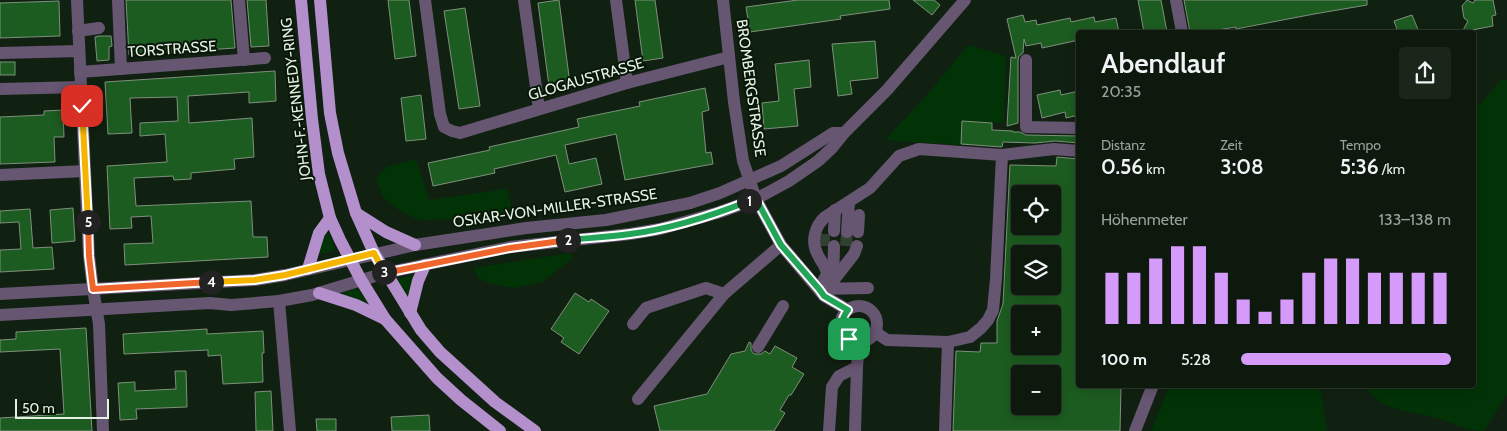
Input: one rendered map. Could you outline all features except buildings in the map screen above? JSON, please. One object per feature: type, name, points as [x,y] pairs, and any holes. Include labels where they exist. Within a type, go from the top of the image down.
[{"type":"main road","name":"JOHN-F.-KENNEDY-RING","points":[[301,0],[312,119],[320,174],[330,218],[350,260],[385,319],[437,378],[500,431]]},
{"type":"main road","points":[[320,0],[330,112],[345,180],[356,213],[374,253],[421,330],[440,352],[495,402],[535,431]]},
{"type":"main road","points":[[356,213],[386,232],[415,245]]},
{"type":"main road","points":[[308,269],[320,233],[330,218]]},
{"type":"main road","points":[[410,313],[418,281],[425,265]]},
{"type":"main road","points":[[319,293],[356,305],[385,319]]},
{"type":"street","points":[[76,0],[89,256],[99,324],[103,431]]},
{"type":"street","points":[[118,0],[122,69]]},
{"type":"street","points":[[239,0],[244,60]]},
{"type":"street","name":"GLOGAUSTRASSE","points":[[425,0],[440,114],[444,127],[460,133],[539,108],[729,57]]},
{"type":"street","points":[[524,0],[539,108]]},
{"type":"street","points":[[616,0],[627,84]]},
{"type":"street","name":"BROMBERGSTRASSE","points":[[723,0],[743,161],[756,199],[781,245],[824,296],[848,310]]},
{"type":"street","name":"OSKAR-VON-MILLER-STRASSE","points":[[0,315],[280,301],[319,293],[385,273],[510,248],[660,229],[720,212],[756,199],[789,181],[818,161],[887,90],[965,0]]},
{"type":"street","points":[[1176,0],[1182,30]]},
{"type":"street","points":[[78,31],[99,28]]},
{"type":"street","points":[[0,53],[79,51]]},
{"type":"street","name":"TORSTRASSE","points":[[80,72],[265,58]]},
{"type":"street","points":[[1026,60],[1026,128],[1076,128]]},
{"type":"street","points":[[0,89],[81,87]]},
{"type":"street","name":"OSKAR-VON-MILLER-STRASSE","points":[[0,294],[254,280],[285,275],[415,245],[526,228],[606,220],[690,203],[720,193],[781,166],[833,133],[844,133]]},
{"type":"street","points":[[819,289],[827,274],[825,266],[817,255],[815,248],[816,228],[819,222],[870,188],[899,156],[919,149],[1002,155],[1054,149],[1076,150]]},
{"type":"street","points":[[875,332],[887,340],[948,342],[970,337],[981,328],[994,310],[1002,155]]},
{"type":"street","points":[[0,175],[85,171]]},
{"type":"street","points":[[841,231],[849,202]]},
{"type":"street","points":[[830,214],[841,231]]},
{"type":"street","points":[[841,231],[859,215]]},
{"type":"street","points":[[638,399],[724,294],[781,245]]},
{"type":"street","points":[[839,248],[854,254],[833,285],[839,248]]},
{"type":"street","points":[[819,289],[833,285],[868,288]]},
{"type":"street","points":[[633,324],[646,308],[706,288],[724,294]]},
{"type":"street","points":[[280,301],[290,431]]},
{"type":"street","points":[[758,347],[783,306]]},
{"type":"street","points":[[864,306],[873,312],[877,322],[875,332],[867,340],[859,342],[849,339],[844,334],[842,328],[844,315],[848,310],[864,306]]},
{"type":"street","points":[[855,431],[859,342]]},
{"type":"street","points":[[945,431],[948,342]]},
{"type":"street","points":[[830,431],[832,387],[839,376],[857,367]]},
{"type":"street","points":[[1135,431],[1152,388]]},
{"type":"green space","points":[[968,45],[1006,56],[1004,123],[963,121],[961,145],[885,140],[929,93]]},
{"type":"green space","points":[[1503,78],[1507,80],[1507,395],[1484,431],[1466,428],[1386,405],[1376,399],[1366,388],[1476,388],[1476,109]]},
{"type":"green space","points":[[416,159],[429,200],[507,189],[513,215],[419,220],[400,211],[383,197],[376,179],[386,167]]},
{"type":"green space","points":[[325,232],[329,234],[335,249],[320,254],[319,253]]},
{"type":"green space","points":[[571,253],[573,258],[542,282],[515,288],[492,284],[479,279],[473,268]]},
{"type":"green space","points":[[416,274],[408,297],[399,284],[399,280]]},
{"type":"green space","points":[[358,288],[367,303],[337,294]]},
{"type":"green space","points":[[1169,388],[1320,388],[1327,431],[1151,431]]},
{"type":"tunnel","points":[[824,231],[824,246]]},
{"type":"tunnel","points":[[846,246],[847,232]]},
{"type":"route","points":[[82,106],[89,256],[93,289],[254,280],[285,275],[374,253],[385,273],[510,248],[660,229],[689,222],[756,199],[781,245],[824,296],[848,310],[842,321],[842,328],[844,334],[849,339]]}]
